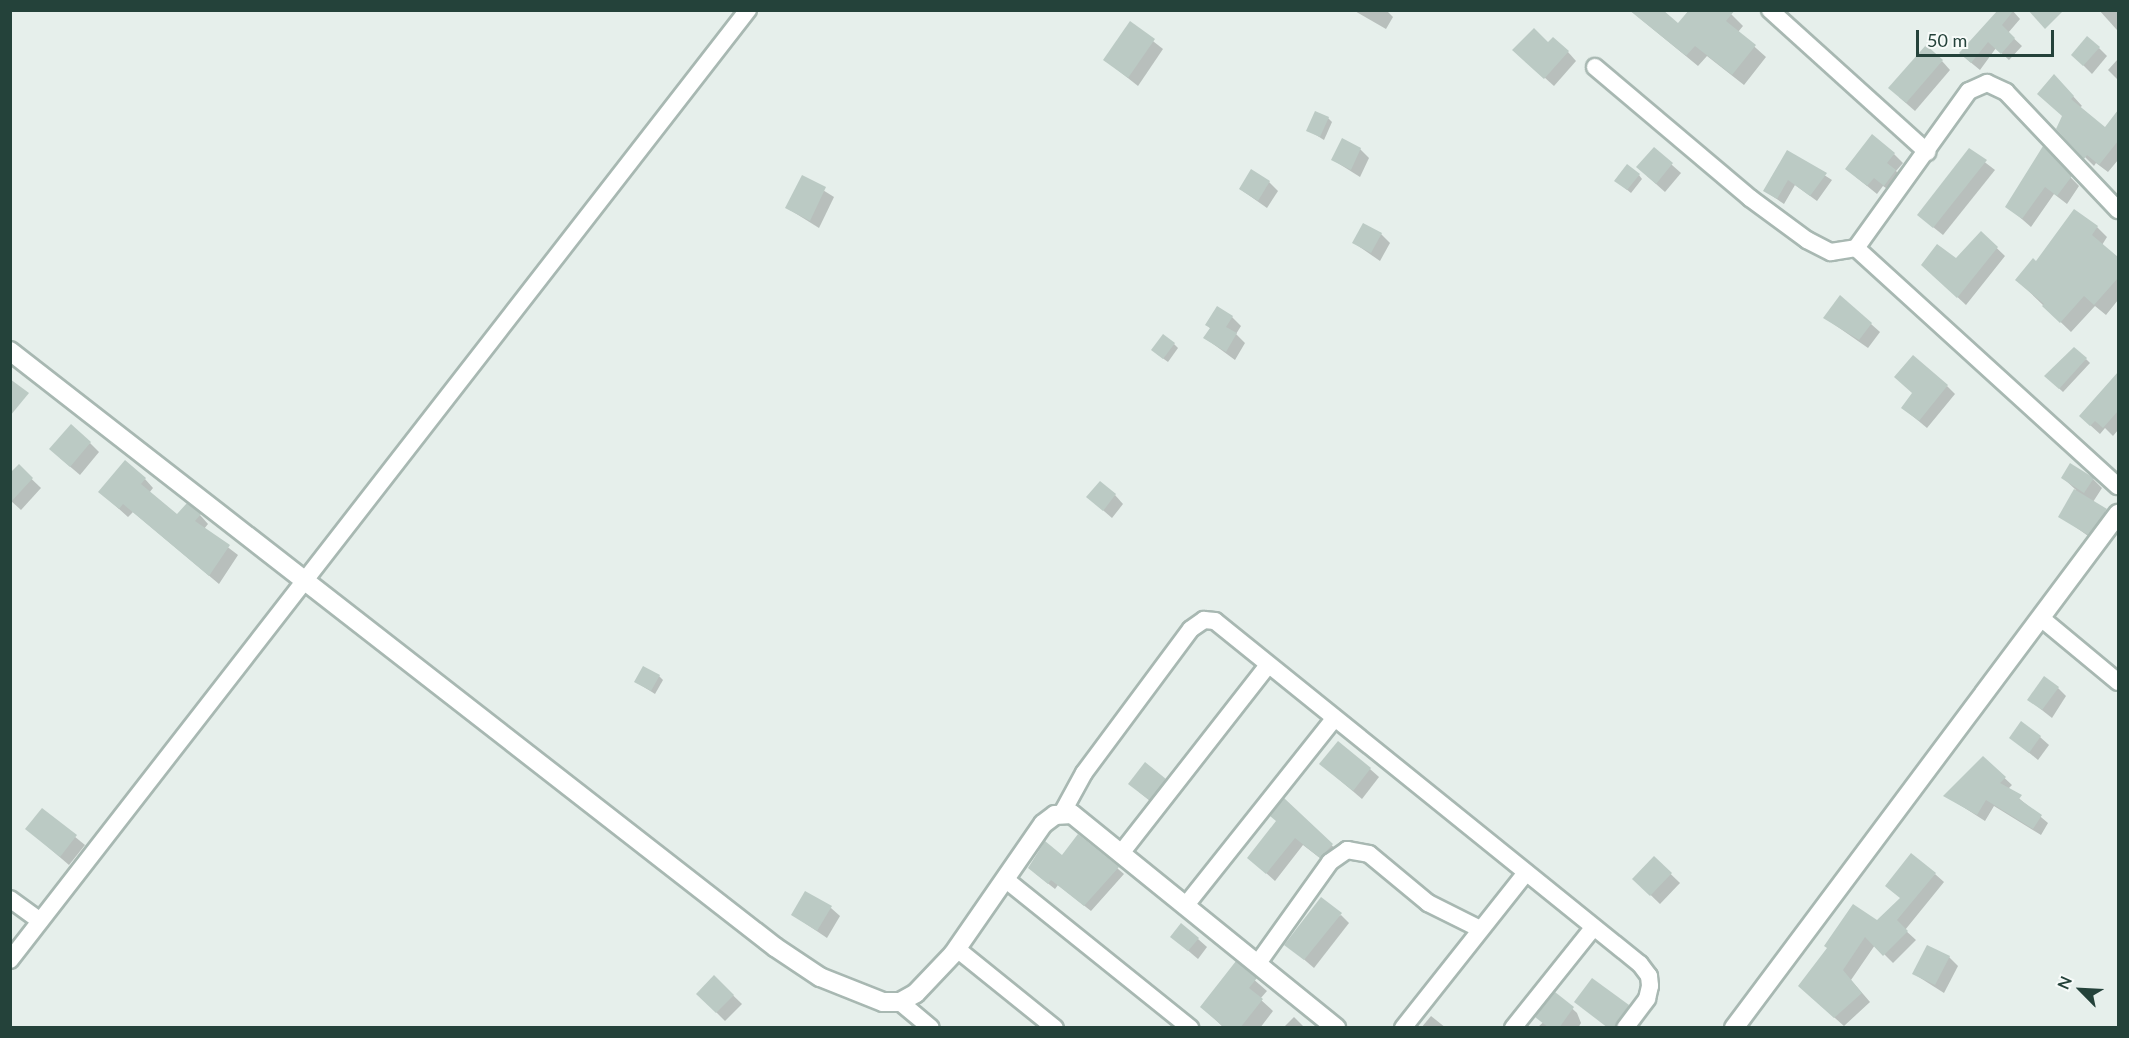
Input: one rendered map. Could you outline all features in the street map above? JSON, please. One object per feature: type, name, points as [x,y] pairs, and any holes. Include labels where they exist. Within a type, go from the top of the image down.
[{"type":"street","points":[[10,960],[170,750],[306,584],[748,10]]},
{"type":"street","points":[[1770,10],[1927,152]]},
{"type":"street","points":[[1594,67],[1796,233],[1831,252],[1856,248],[1969,91],[1987,84],[2006,92],[2118,210]]},
{"type":"street","points":[[1856,248],[2118,486]]},
{"type":"street","points":[[10,351],[306,584],[775,947],[845,988],[883,1002],[900,1002],[936,975],[957,949],[1044,824],[1061,815],[1072,814],[1122,852],[1332,1026]]},
{"type":"street","points":[[1734,1028],[2118,514]]},
{"type":"street","points":[[2041,618],[2118,682]]},
{"type":"street","points":[[1061,815],[1084,773],[1197,625],[1203,620],[1215,621],[1526,873],[1649,976],[1647,999],[1624,1028]]},
{"type":"street","points":[[1122,852],[1268,665]]},
{"type":"street","points":[[1186,905],[1334,718]]},
{"type":"street","points":[[1258,963],[1330,862],[1347,850],[1369,854],[1428,903],[1480,929]]},
{"type":"street","points":[[1403,1028],[1526,873]]},
{"type":"street","points":[[1005,879],[1190,1028]]},
{"type":"street","points":[[10,900],[40,921]]},
{"type":"street","points":[[1513,1028],[1593,928]]},
{"type":"street","points":[[957,949],[1055,1028]]},
{"type":"street","points":[[900,1002],[931,1028]]},
{"type":"building","points":[[1629,10],[1663,10],[1678,23],[1689,10],[1735,10],[1726,21],[1756,45],[1732,75],[1695,46],[1686,56]]},
{"type":"building","points":[[1998,10],[2014,10],[2002,25],[2015,38],[2001,54],[1988,42],[1971,63],[1959,53]]},
{"type":"building","points":[[2028,10],[2064,10],[2045,29]]},
{"type":"building","points":[[1130,21],[1155,39],[1128,78],[1103,60]]},
{"type":"building","points":[[1534,28],[1548,42],[1553,37],[1569,51],[1544,79],[1512,50]]},
{"type":"building","points":[[2087,36],[2100,47],[2083,66],[2071,55]]},
{"type":"building","points":[[1926,45],[1943,60],[1906,103],[1888,88]]},
{"type":"building","points":[[2054,74],[2074,96],[2071,99],[2105,127],[2118,110],[2118,141],[2099,165],[2087,155],[2084,159],[2056,129],[2062,116],[2037,94]]},
{"type":"building","points":[[1315,111],[1329,117],[1320,137],[1306,131]]},
{"type":"building","points":[[1872,134],[1895,153],[1887,163],[1896,170],[1884,186],[1874,178],[1867,186],[1845,169]]},
{"type":"building","points":[[1342,138],[1361,148],[1351,170],[1331,160]]},
{"type":"building","points":[[2043,146],[2072,176],[2057,196],[2045,187],[2022,219],[2005,207]]},
{"type":"building","points":[[1654,147],[1673,163],[1656,184],[1636,167]]},
{"type":"building","points":[[1969,148],[1987,160],[1933,228],[1917,215]]},
{"type":"building","points":[[1787,150],[1827,173],[1810,196],[1788,180],[1777,199],[1763,191]]},
{"type":"building","points":[[1627,164],[1640,174],[1627,190],[1614,181]]},
{"type":"building","points":[[1251,169],[1270,181],[1258,201],[1239,189]]},
{"type":"building","points":[[802,175],[826,187],[810,221],[785,208]]},
{"type":"building","points":[[2074,209],[2098,226],[2092,235],[2118,257],[2118,278],[2094,305],[2084,296],[2060,323],[2042,306],[2044,304],[2015,280],[2033,258],[2036,261]]},
{"type":"building","points":[[1363,223],[1382,233],[1371,253],[1352,243]]},
{"type":"building","points":[[1981,231],[1998,247],[1957,298],[1921,265],[1937,244],[1956,258]]},
{"type":"building","points":[[1840,295],[1872,323],[1859,340],[1823,318]]},
{"type":"building","points":[[1217,306],[1233,316],[1226,327],[1237,333],[1226,352],[1203,338],[1210,328],[1205,325]]},
{"type":"building","points":[[1163,334],[1175,343],[1163,359],[1151,350]]},
{"type":"building","points":[[2074,347],[2087,358],[2059,389],[2044,376]]},
{"type":"building","points":[[1913,355],[1948,385],[1919,421],[1901,408],[1912,393],[1894,377]]},
{"type":"building","points":[[2118,372],[2118,411],[2103,428],[2095,421],[2090,426],[2079,416]]},
{"type":"building","points":[[10,379],[29,393],[10,416]]},
{"type":"building","points":[[71,424],[91,442],[70,467],[49,449]]},
{"type":"building","points":[[125,460],[146,478],[141,484],[177,514],[187,503],[201,514],[195,521],[230,545],[209,576],[123,504],[119,509],[98,492]]},
{"type":"building","points":[[2070,463],[2094,478],[2084,493],[2061,478]]},
{"type":"building","points":[[19,464],[33,478],[10,503],[10,473]]},
{"type":"building","points":[[1100,481],[1116,494],[1103,511],[1086,497]]},
{"type":"building","points":[[2074,489],[2107,509],[2088,535],[2058,517]]},
{"type":"building","points":[[643,666],[660,675],[651,691],[634,682]]},
{"type":"building","points":[[2044,676],[2059,687],[2042,710],[2027,700]]},
{"type":"building","points":[[2021,721],[2041,736],[2029,753],[2009,738]]},
{"type":"building","points":[[1338,741],[1371,768],[1353,791],[1319,764]]},
{"type":"building","points":[[1983,756],[2006,777],[2000,783],[2022,795],[2019,799],[2042,815],[2033,829],[1986,800],[1977,815],[1943,796]]},
{"type":"building","points":[[1145,762],[1166,779],[1149,800],[1128,784]]},
{"type":"building","points":[[1284,798],[1333,844],[1320,858],[1295,838],[1266,874],[1247,858],[1276,821],[1270,816]]},
{"type":"building","points":[[42,808],[77,835],[60,857],[25,829]]},
{"type":"building","points":[[1078,834],[1119,867],[1084,906],[1051,880],[1048,884],[1028,868],[1045,841],[1062,855]]},
{"type":"building","points":[[1911,853],[1936,873],[1897,920],[1908,931],[1883,956],[1865,937],[1843,970],[1862,993],[1834,1018],[1798,986],[1827,948],[1824,946],[1853,904],[1877,920],[1900,898],[1885,886]]},
{"type":"building","points":[[1654,856],[1672,873],[1650,896],[1632,879]]},
{"type":"building","points":[[805,891],[832,906],[817,931],[791,915]]},
{"type":"building","points":[[1321,897],[1342,913],[1304,960],[1284,945]]},
{"type":"building","points":[[1181,923],[1199,938],[1188,951],[1170,937]]},
{"type":"building","points":[[1927,945],[1950,956],[1935,985],[1912,974]]},
{"type":"building","points":[[1236,961],[1257,978],[1249,988],[1263,999],[1240,1028],[1225,1028],[1200,1007]]},
{"type":"building","points":[[714,975],[734,995],[716,1013],[696,994]]},
{"type":"building","points":[[1592,978],[1629,1005],[1615,1028],[1608,1028],[1574,1002]]},
{"type":"building","points":[[1555,992],[1574,1007],[1559,1028],[1549,1028],[1535,1017]]}]
